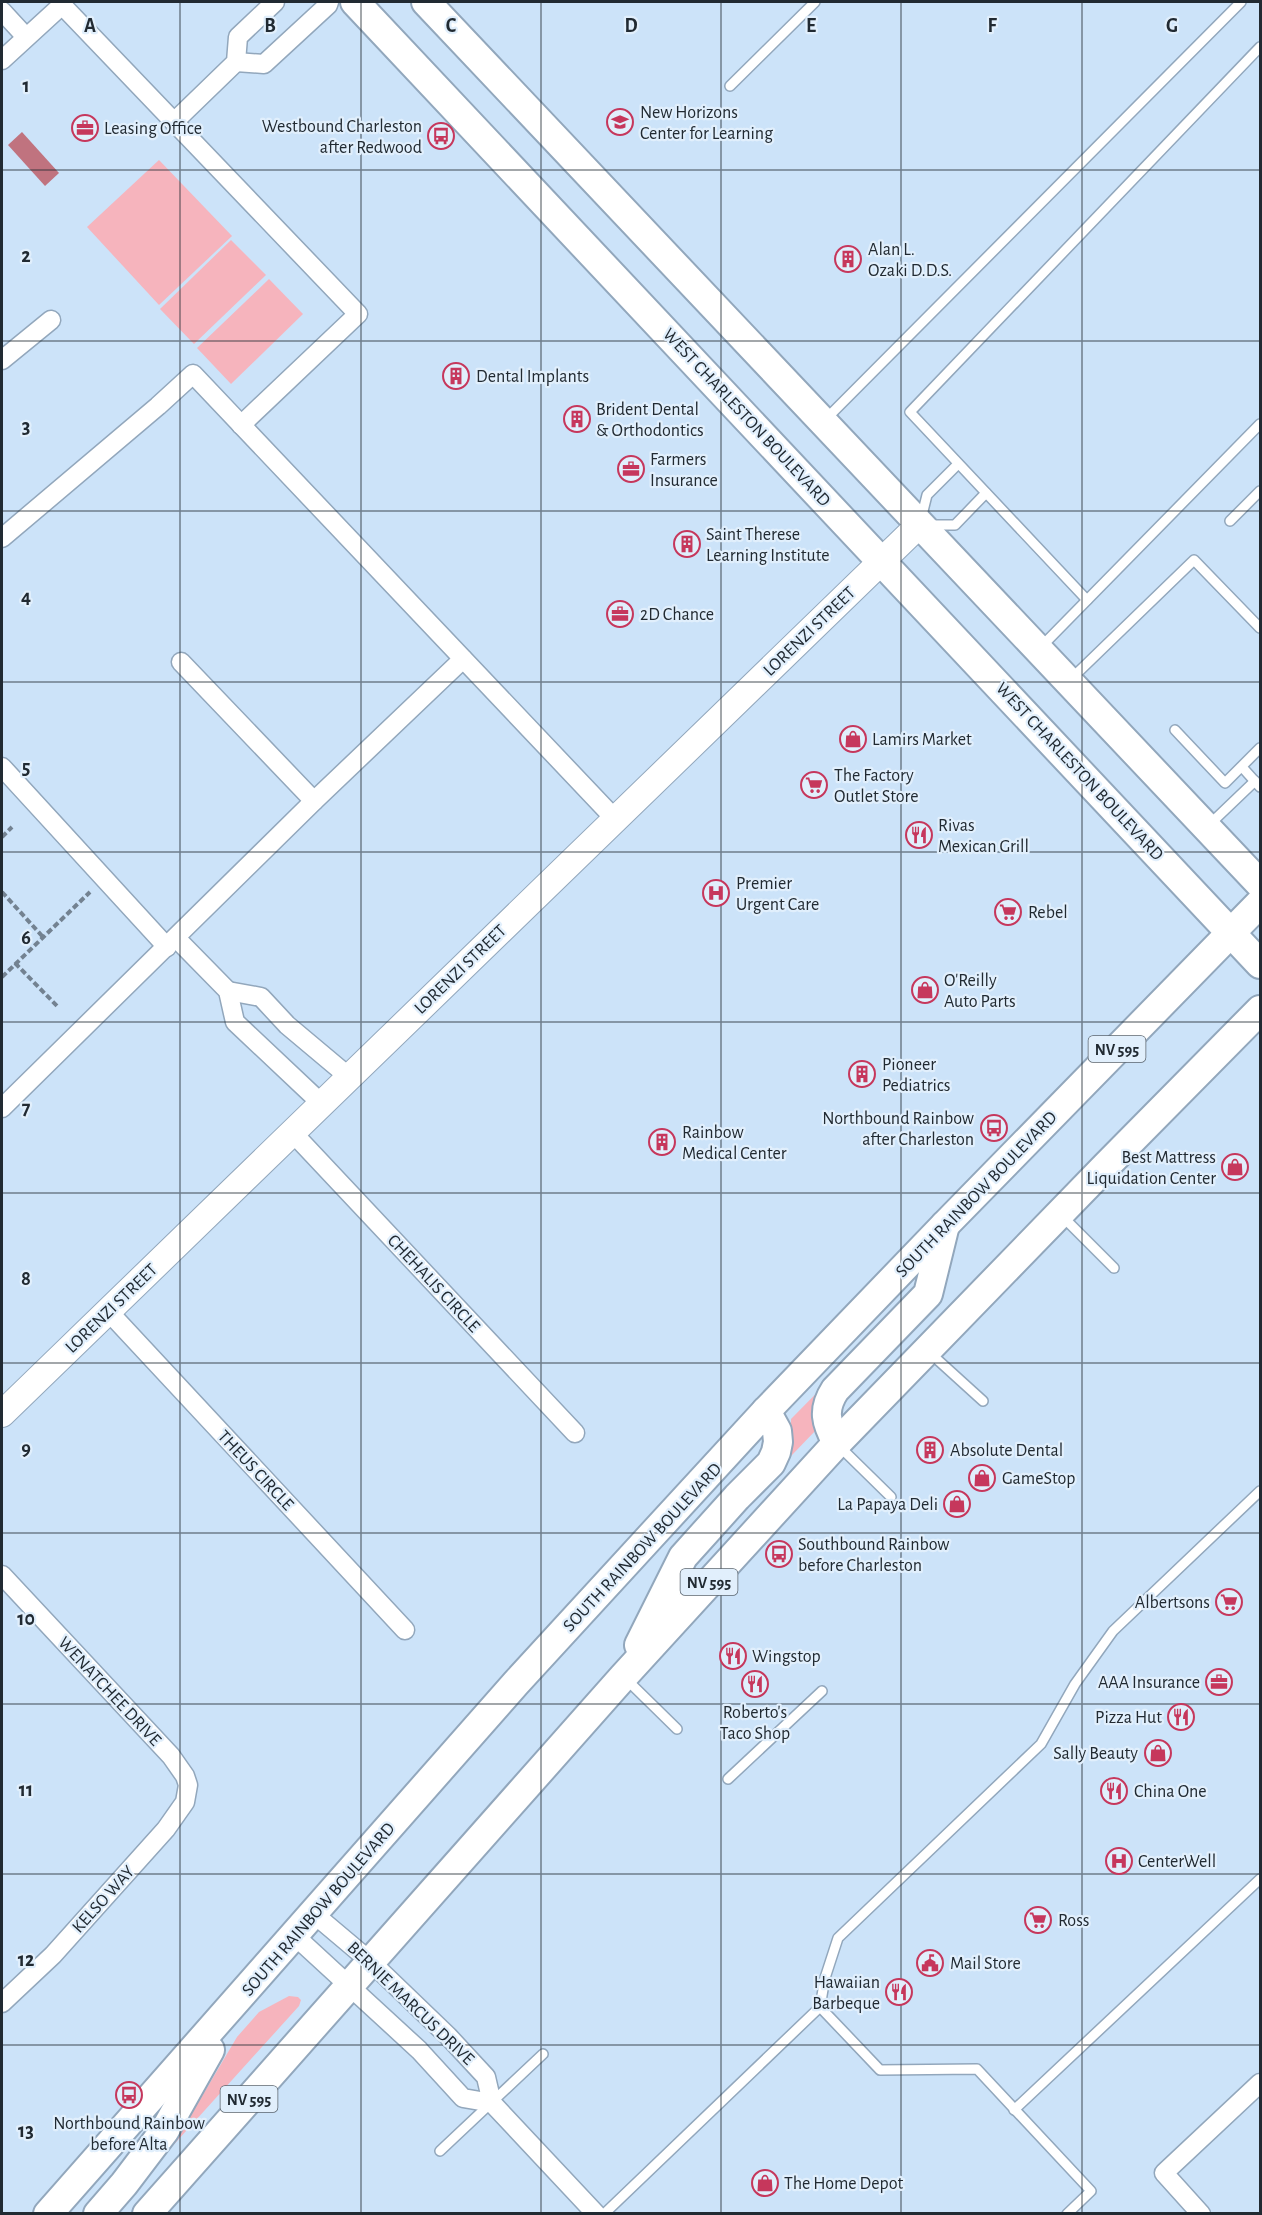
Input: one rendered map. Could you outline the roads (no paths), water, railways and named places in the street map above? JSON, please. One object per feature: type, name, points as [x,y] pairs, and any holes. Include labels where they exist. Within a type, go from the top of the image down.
[{"type":"main road","name":"WEST CHARLESTON BOULEVARD","points":[[355,2],[1260,964]]},
{"type":"main road","points":[[426,2],[1038,650],[1070,680],[1260,884]]},
{"type":"main road","name":"SOUTH RAINBOW BOULEVARD","points":[[48,2214],[524,1675],[766,1412],[1260,903]]},
{"type":"main road","name":"NV 595","points":[[147,2214],[623,1677],[837,1443],[1260,1010]]},
{"type":"main road","points":[[837,1443],[827,1422],[826,1411],[829,1400],[835,1390],[928,1294],[945,1225]]},
{"type":"main road","points":[[623,1677],[683,1557],[771,1462],[778,1442],[777,1431],[766,1412]]},
{"type":"main road","points":[[98,2214],[165,2130],[238,2000]]},
{"type":"street","points":[[174,122],[236,62],[238,38],[275,2]]},
{"type":"street","points":[[236,62],[264,64],[329,2]]},
{"type":"street","points":[[2,60],[62,5],[358,314],[242,425]]},
{"type":"street","points":[[2,11],[26,37]]},
{"type":"street","points":[[2,360],[51,320]]},
{"type":"street","points":[[2,538],[193,374],[615,819]]},
{"type":"street","name":"LORENZI STREET","points":[[2,1414],[920,525]]},
{"type":"street","points":[[2,1108],[314,801],[464,659]]},
{"type":"street","points":[[180,662],[314,801]]},
{"type":"street","points":[[2,767],[172,942],[228,991],[261,997],[286,1025],[349,1077]]},
{"type":"street","points":[[228,991],[235,1022],[322,1104]]},
{"type":"street","name":"CHEHALIS CIRCLE","points":[[292,1132],[575,1433]]},
{"type":"street","name":"THEUS CIRCLE","points":[[108,1311],[405,1630]]},
{"type":"street","name":"WENATCHEE DRIVE","points":[[2,1575],[171,1756],[188,1785]]},
{"type":"street","name":"KELSO WAY","points":[[2,2003],[53,1955],[166,1829],[185,1802],[188,1785]]},
{"type":"street","name":"BERNIE MARCUS DRIVE","points":[[314,1914],[371,1962],[448,2036],[486,2077],[492,2103],[597,2214]]},
{"type":"street","name":"BERNIE MARCUS DRIVE","points":[[295,1936],[418,2050],[464,2098],[492,2103]]},
{"type":"street","points":[[1202,2214],[1164,2173],[1260,2083]]},
{"type":"lane","points":[[730,87],[815,2]]},
{"type":"lane","points":[[823,423],[1241,2]]},
{"type":"lane","points":[[1087,600],[910,412],[1260,48]]},
{"type":"lane","points":[[1038,650],[1260,424]]},
{"type":"lane","points":[[958,464],[927,495],[920,525],[956,525],[986,493]]},
{"type":"lane","points":[[1230,521],[1260,491]]},
{"type":"lane","points":[[1070,680],[1194,560],[1260,628]]},
{"type":"lane","points":[[1175,730],[1225,783],[1260,748]]},
{"type":"lane","points":[[1207,827],[1258,784],[1242,767]]},
{"type":"lane","points":[[1060,1213],[1114,1268]]},
{"type":"lane","points":[[928,1350],[983,1401]]},
{"type":"lane","points":[[837,1443],[891,1497]]},
{"type":"lane","points":[[604,2214],[820,2007],[825,1978],[838,1938],[1041,1744],[1075,1684],[1113,1631],[1260,1491]]},
{"type":"lane","points":[[623,1677],[677,1730]]},
{"type":"lane","points":[[728,1779],[822,1691]]},
{"type":"lane","points":[[1014,2110],[1260,1879]]},
{"type":"lane","points":[[820,2007],[880,2070],[977,2069],[1090,2191],[1067,2214]]},
{"type":"lane","points":[[440,2151],[543,2054]]},
{"type":"place","name":"New Horizons Center for Learning","points":[[620,122]]},
{"type":"place","name":"Leasing Office","points":[[85,128]]},
{"type":"place","name":"Westbound Charleston after Redwood","points":[[441,136]]},
{"type":"place","name":"Alan L. Ozaki D.D.S.","points":[[848,259]]},
{"type":"place","name":"Dental Implants","points":[[456,376]]},
{"type":"place","name":"Brident Dental & Orthodontics","points":[[577,419]]},
{"type":"place","name":"Farmers Insurance","points":[[631,469]]},
{"type":"place","name":"Saint Therese Learning Institute","points":[[687,544]]},
{"type":"place","name":"2D Chance","points":[[620,614]]},
{"type":"place","name":"Lamirs Market","points":[[853,739]]},
{"type":"place","name":"The Factory Outlet Store","points":[[814,785]]},
{"type":"place","name":"Rivas Mexican Grill","points":[[919,835]]},
{"type":"place","name":"Premier Urgent Care","points":[[716,893]]},
{"type":"place","name":"Rebel","points":[[1008,912]]},
{"type":"place","name":"O'Reilly Auto Parts","points":[[925,990]]},
{"type":"place","name":"Pioneer Pediatrics","points":[[862,1074]]},
{"type":"place","name":"Northbound Rainbow after Charleston","points":[[994,1128]]},
{"type":"place","name":"Rainbow Medical Center","points":[[662,1142]]},
{"type":"place","name":"Best Mattress Liquidation Center","points":[[1235,1167]]},
{"type":"place","name":"Absolute Dental","points":[[930,1450]]},
{"type":"place","name":"GameStop","points":[[982,1478]]},
{"type":"place","name":"La Papaya Deli","points":[[957,1504]]},
{"type":"place","name":"Southbound Rainbow before Charleston","points":[[779,1554]]},
{"type":"place","name":"Albertsons","points":[[1229,1602]]},
{"type":"place","name":"Wingstop","points":[[733,1656]]},
{"type":"place","name":"AAA Insurance","points":[[1219,1682]]},
{"type":"place","name":"Roberto's Taco Shop","points":[[755,1684]]},
{"type":"place","name":"Pizza Hut","points":[[1181,1717]]},
{"type":"place","name":"Sally Beauty","points":[[1158,1753]]},
{"type":"place","name":"China One","points":[[1114,1791]]},
{"type":"place","name":"CenterWell","points":[[1119,1861]]},
{"type":"place","name":"Ross","points":[[1038,1920]]},
{"type":"place","name":"Mail Store","points":[[930,1963]]},
{"type":"place","name":"Hawaiian Barbeque","points":[[899,1992]]},
{"type":"place","name":"Northbound Rainbow before Alta","points":[[129,2095]]},
{"type":"place","name":"The Home Depot","points":[[765,2183]]}]
